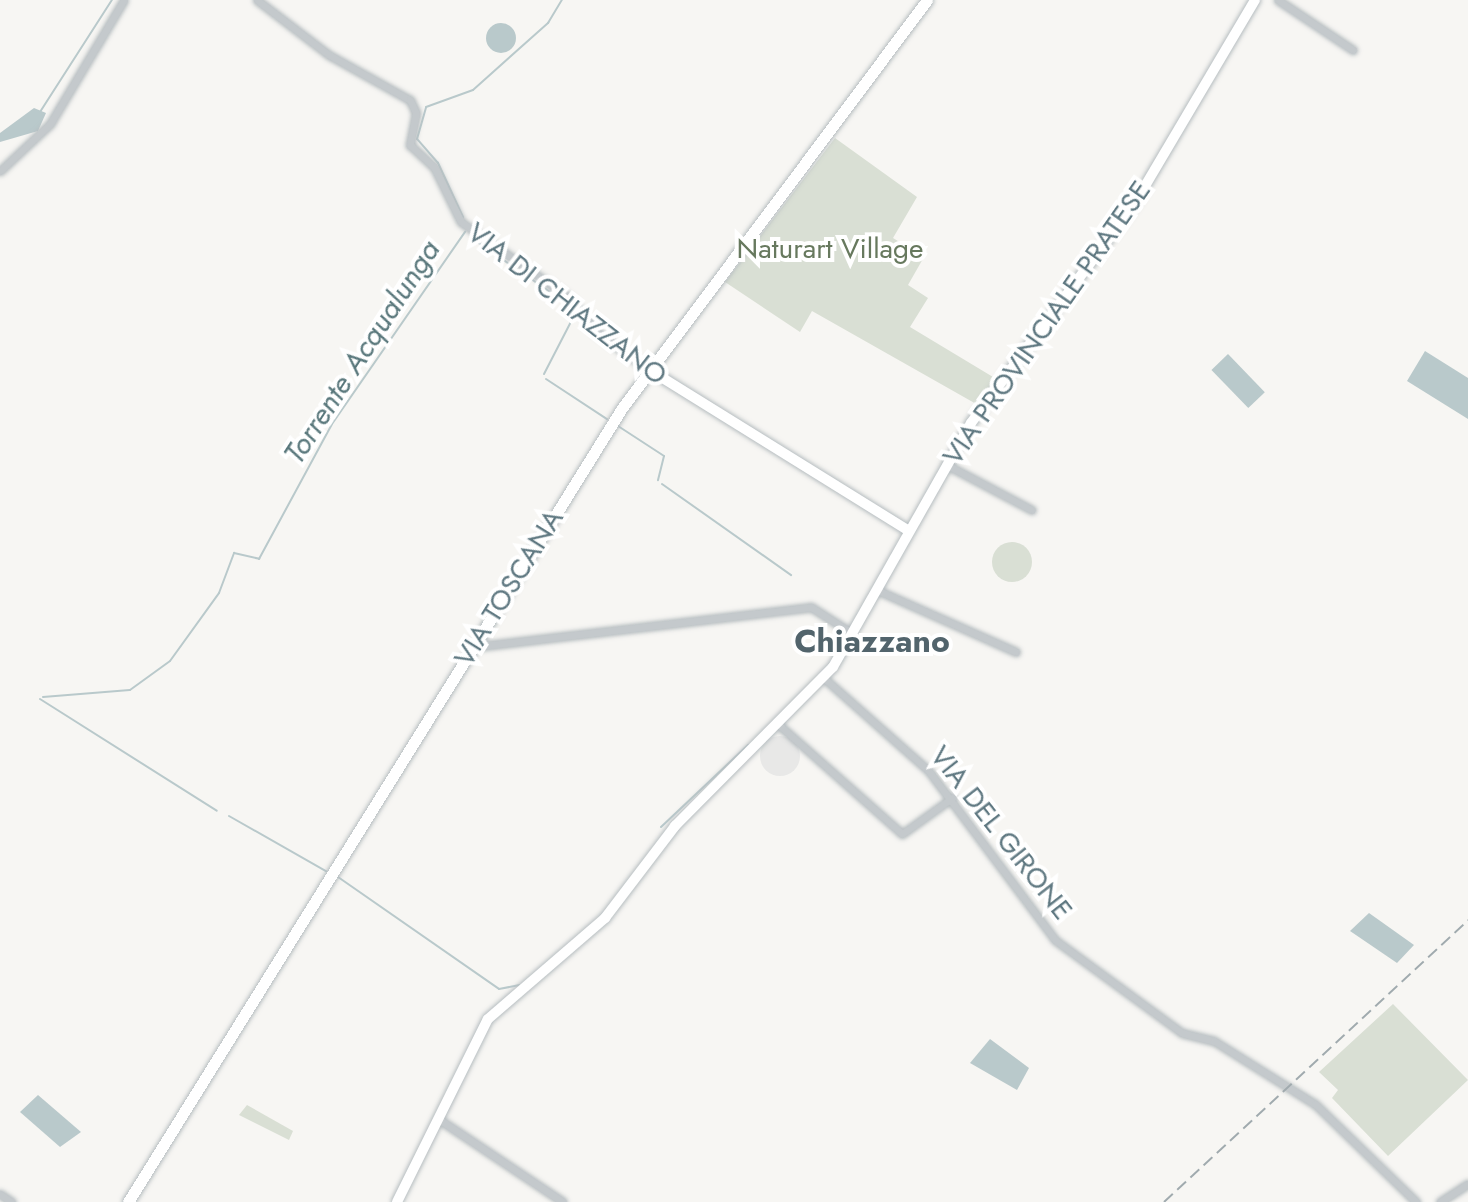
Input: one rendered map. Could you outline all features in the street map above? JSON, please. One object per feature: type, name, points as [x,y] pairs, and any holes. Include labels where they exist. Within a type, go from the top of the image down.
[{"type":"main road","name":"VIA TOSCANA","points":[[128,1202],[648,369],[927,0]]},
{"type":"street","points":[[0,171],[50,124],[92,42],[124,0]]},
{"type":"street","name":"VIA DI CHIAZZANO","points":[[257,0],[329,55],[410,100],[416,113],[410,145],[434,167],[461,222],[569,298],[598,333],[648,369],[908,530]]},
{"type":"street","name":"VIA PROVINCIALE PRATESE","points":[[397,1202],[435,1117],[496,1009],[605,918],[675,826],[825,679],[853,634],[945,464],[1135,203],[1255,0]]},
{"type":"street","points":[[1278,0],[1353,50]]},
{"type":"street","points":[[945,464],[1032,510]]},
{"type":"street","points":[[877,590],[1016,652]]},
{"type":"street","points":[[473,647],[811,607],[853,634]]},
{"type":"street","name":"VIA DEL GIRONE","points":[[825,679],[913,753],[952,798],[1055,940],[1182,1033],[1220,1044],[1315,1104],[1416,1202]]},
{"type":"street","points":[[779,725],[902,834],[952,798]]},
{"type":"street","points":[[435,1117],[563,1202]]},
{"type":"street","points":[[1440,1202],[1468,1184]]},
{"type":"street","points":[[0,1194],[12,1202]]},
{"type":"shaded area","points":[[501,23],[507,24],[515,32],[515,44],[507,52],[501,53],[495,52],[487,44],[486,38],[487,32],[495,24]]},
{"type":"shaded area","points":[[34,108],[46,113],[38,131],[0,142],[0,133]]},
{"type":"shaded area","points":[[1425,351],[1468,378],[1468,419],[1407,381]]},
{"type":"shaded area","points":[[1228,354],[1265,392],[1248,408],[1211,370]]},
{"type":"shaded area","points":[[780,736],[794,742],[800,756],[794,770],[780,776],[766,770],[760,756],[766,742]]},
{"type":"shaded area","points":[[1369,913],[1414,945],[1397,963],[1350,931]]},
{"type":"shaded area","points":[[990,1039],[1029,1068],[1017,1090],[970,1063]]},
{"type":"shaded area","points":[[38,1095],[81,1132],[60,1147],[20,1112]]},
{"type":"green space","name":"Naturart Village","points":[[835,138],[917,197],[893,238],[924,257],[908,285],[928,298],[910,327],[998,380],[978,405],[812,311],[800,332],[725,282]]},
{"type":"green space","points":[[1012,542],[1026,548],[1032,562],[1026,576],[1012,582],[998,576],[992,562],[998,548]]},
{"type":"green space","points":[[1393,1004],[1468,1080],[1388,1156],[1332,1098],[1338,1090],[1319,1072]]},
{"type":"green space","points":[[247,1105],[293,1131],[289,1140],[239,1115]]},
{"type":"waterway","points":[[40,112],[112,0]]},
{"type":"waterway","points":[[463,217],[438,163],[417,139],[426,107],[473,90],[548,23],[562,0]]},
{"type":"waterway","name":"Torrente Acqualunga","points":[[43,697],[130,690],[170,661],[219,593],[234,553],[259,559],[332,424],[465,232]]},
{"type":"waterway","points":[[473,239],[572,307]]},
{"type":"waterway","points":[[544,374],[576,312]]},
{"type":"waterway","points":[[546,379],[607,419]]},
{"type":"waterway","points":[[618,426],[664,456],[658,480]]},
{"type":"waterway","points":[[662,484],[791,575]]},
{"type":"waterway","points":[[40,699],[217,811]]},
{"type":"waterway","points":[[661,827],[748,745]]},
{"type":"waterway","points":[[229,816],[326,871]]},
{"type":"waterway","points":[[338,877],[499,989],[520,985]]},
{"type":"railway","points":[[1164,1202],[1468,920]]},
{"type":"district","name":"Chiazzano","points":[[872,641]]}]
